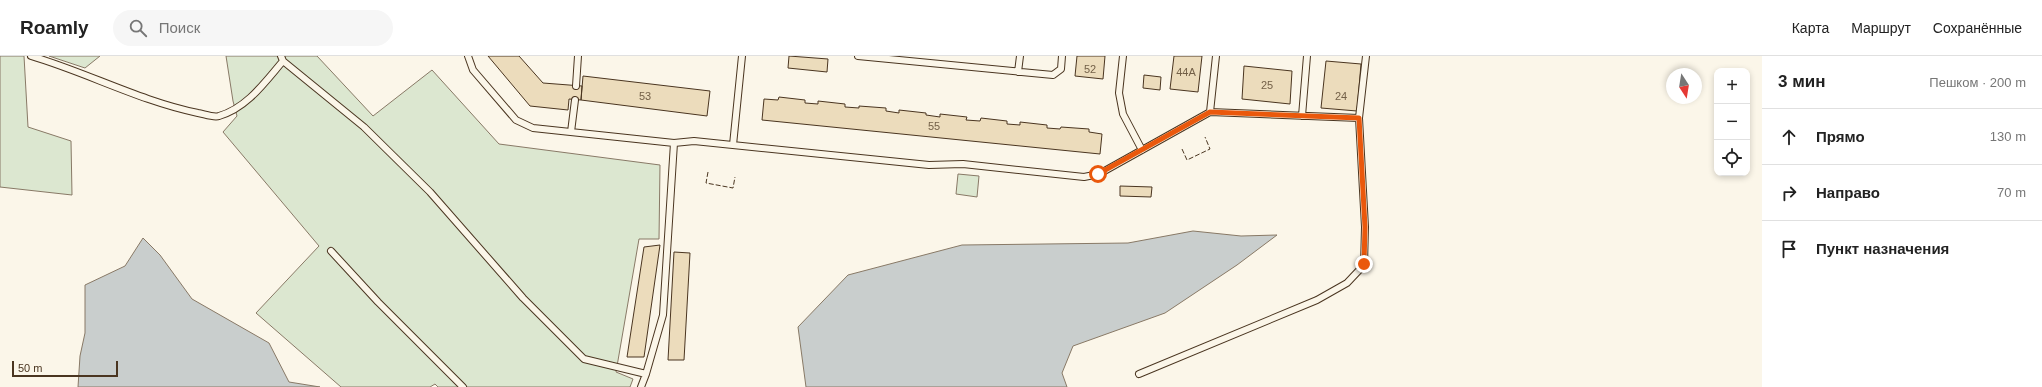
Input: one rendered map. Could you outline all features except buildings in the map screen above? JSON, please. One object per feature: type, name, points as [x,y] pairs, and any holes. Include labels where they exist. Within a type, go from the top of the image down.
[{"type":"lane","points":[[31,56],[60,65],[112,86],[174,108],[218,117],[240,107],[259,90],[282,59],[364,127],[430,192],[523,298],[584,359],[646,374]]},
{"type":"lane","points":[[468,56],[473,70],[516,120],[533,128],[674,143],[694,141],[929,165],[963,164],[1084,177],[1098,174],[1210,112],[1359,118]]},
{"type":"lane","points":[[576,86],[578,56]]},
{"type":"lane","points":[[733,145],[742,56]]},
{"type":"lane","points":[[858,56],[1053,75],[1060,70],[1062,56]]},
{"type":"lane","points":[[1018,72],[1020,56]]},
{"type":"lane","points":[[1123,56],[1119,93],[1123,114],[1142,150]]},
{"type":"lane","points":[[1210,112],[1216,56]]},
{"type":"lane","points":[[1302,116],[1307,56]]},
{"type":"lane","points":[[1139,374],[1317,300],[1347,283],[1364,264],[1365,227],[1359,118],[1366,56]]},
{"type":"lane","points":[[571,132],[575,100]]},
{"type":"lane","points":[[641,387],[663,315],[674,143]]},
{"type":"lane","points":[[331,251],[378,302],[463,387]]},
{"type":"green space","points":[[0,56],[24,56],[28,127],[71,141],[72,195],[0,187]]},
{"type":"green space","points":[[49,56],[100,56],[85,68]]},
{"type":"green space","points":[[226,56],[317,56],[373,116],[432,70],[499,144],[660,165],[659,239],[639,239],[616,372],[633,379],[630,387],[438,387],[435,384],[430,387],[341,387],[256,313],[319,246],[223,132],[237,116],[233,101]]},
{"type":"green space","points":[[958,174],[979,176],[977,197],[956,194]]},
{"type":"shaded area","points":[[1193,231],[1241,236],[1277,235],[1237,265],[1165,313],[1073,346],[1062,373],[1067,387],[806,387],[798,327],[848,275],[962,245],[1128,243]]},
{"type":"shaded area","points":[[143,238],[160,255],[192,299],[269,343],[289,382],[320,387],[78,387],[80,356],[85,333],[85,285],[125,266]]},
{"type":"fence","points":[[1182,149],[1187,160],[1210,149],[1205,137]]},
{"type":"fence","points":[[708,172],[706,183],[733,188],[735,177]]},
{"type":"route","points":[[1098,174],[1210,112],[1359,118],[1365,227],[1364,264]]}]
